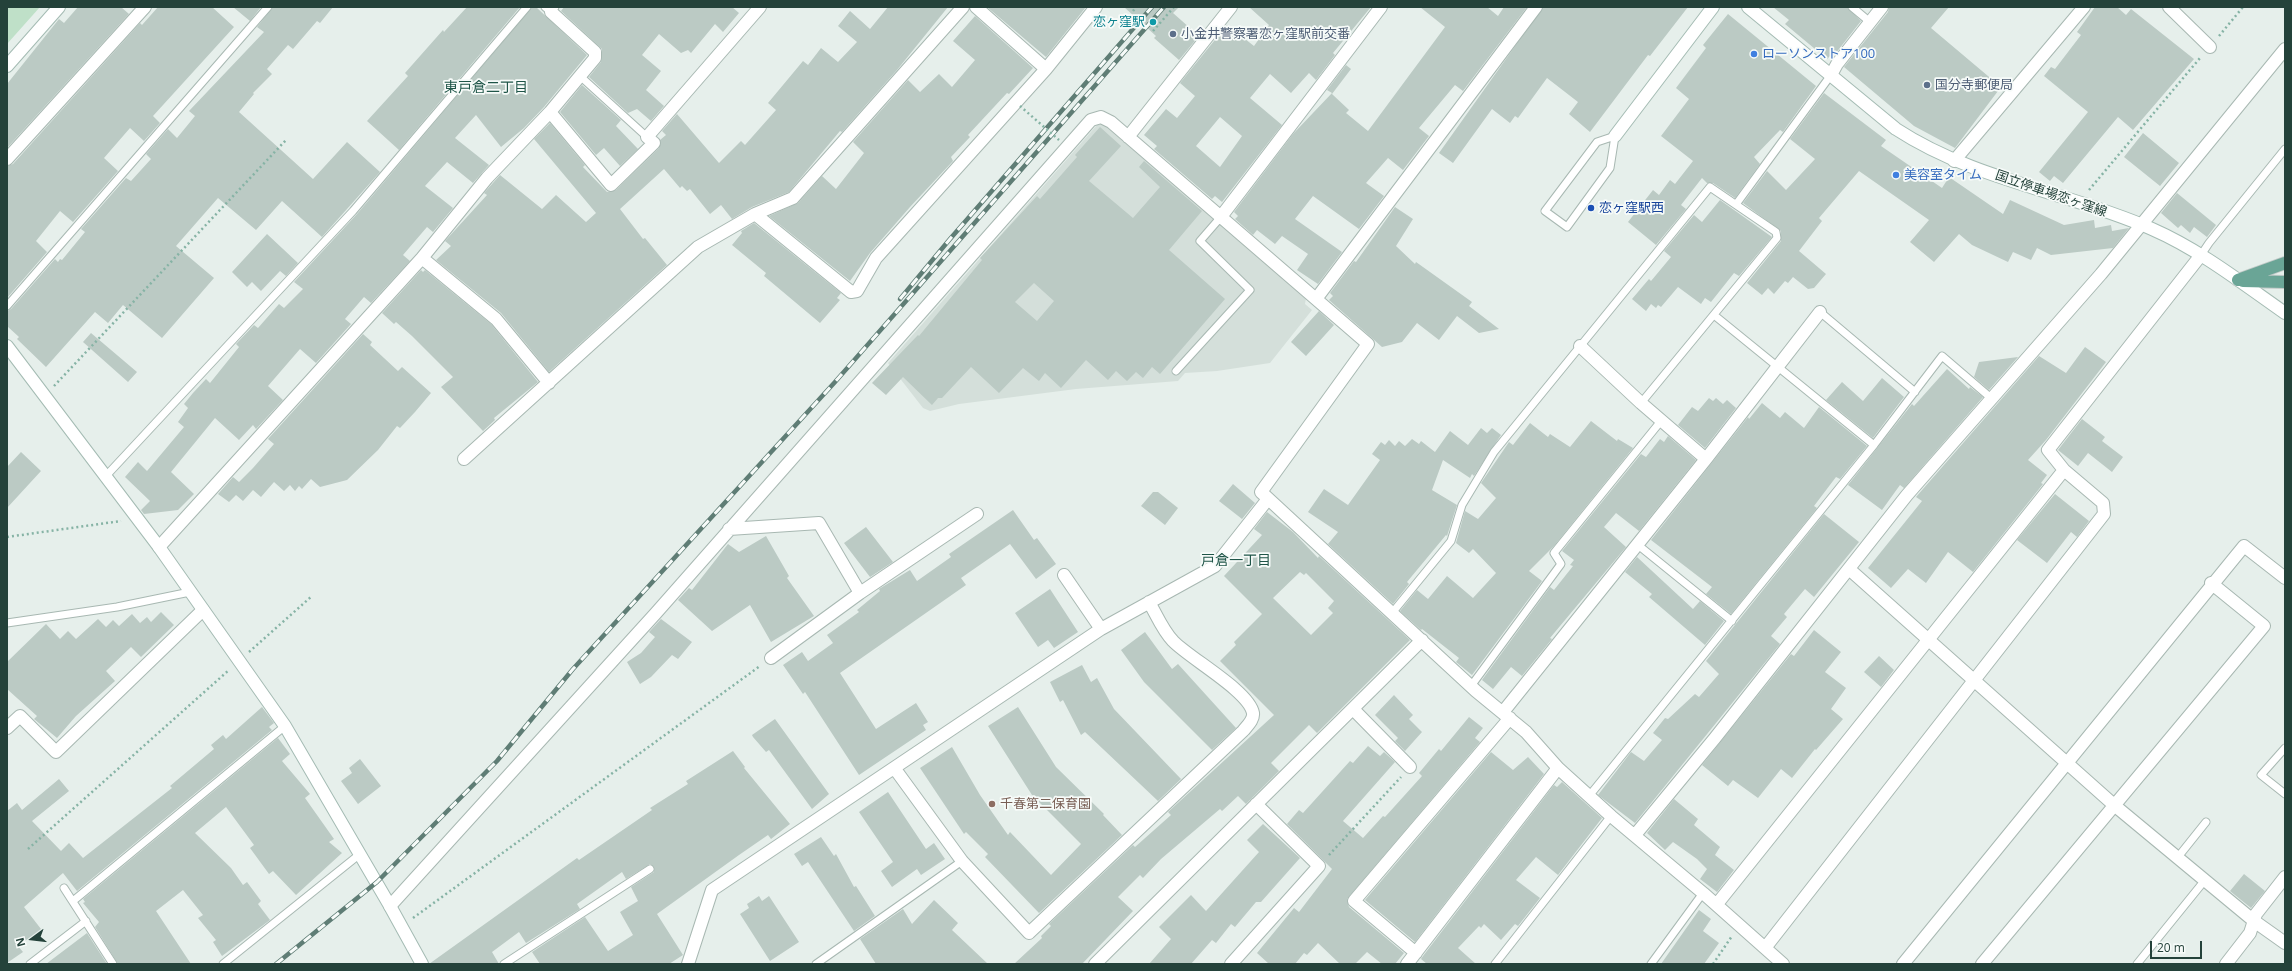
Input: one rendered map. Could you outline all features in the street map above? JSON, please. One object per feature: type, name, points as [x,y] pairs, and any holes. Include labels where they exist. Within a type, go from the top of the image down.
[{"type":"main road","points":[[2238,280],[2285,262]]},
{"type":"main road","points":[[2238,280],[2285,282]]},
{"type":"street","points":[[7,66],[59,7]]},
{"type":"street","points":[[7,159],[146,7]]},
{"type":"street","points":[[464,459],[698,247],[755,214],[793,198],[963,7]]},
{"type":"street","points":[[976,7],[1046,69]]},
{"type":"street","points":[[755,214],[850,292],[857,291],[876,258],[1046,69],[1096,7]]},
{"type":"street","points":[[1128,137],[1231,7]]},
{"type":"street","points":[[1220,218],[1381,7]]},
{"type":"street","points":[[1316,299],[1536,7]]},
{"type":"street","points":[[1615,136],[1712,7]]},
{"type":"street","name":"国立停車場恋ヶ窪線","points":[[1748,7],[1896,129],[1954,161],[2140,225],[2201,255],[2285,313]]},
{"type":"street","points":[[1831,76],[1837,64],[1882,7]]},
{"type":"street","points":[[1954,161],[2084,7]]},
{"type":"street","points":[[2168,7],[2210,47]]},
{"type":"street","points":[[550,112],[611,185],[654,143],[647,137],[758,8]]},
{"type":"street","points":[[159,547],[422,258],[487,178],[550,112],[595,58],[595,52],[550,9]]},
{"type":"street","points":[[1635,835],[1907,495],[1991,398],[2062,320],[2285,49]]},
{"type":"street","points":[[390,906],[516,768],[1091,120],[1101,117],[1111,122],[1220,218],[1368,344],[1261,492],[1470,686],[1506,715],[1558,768],[1611,816],[1717,904],[1783,964]]},
{"type":"street","points":[[1765,948],[1976,680],[2104,514],[2103,503],[2064,470],[2048,450],[2201,255]]},
{"type":"street","points":[[422,258],[496,318],[549,383]]},
{"type":"street","points":[[1416,954],[1354,900],[1506,715],[1820,312]]},
{"type":"street","points":[[7,346],[159,547],[285,726],[390,906],[422,964]]},
{"type":"street","points":[[1580,346],[1661,421],[1706,459]]},
{"type":"street","points":[[1717,904],[2064,470]]},
{"type":"street","points":[[688,964],[712,890],[895,769],[1101,629],[1215,566],[1268,500]]},
{"type":"street","points":[[770,658],[860,593],[977,514]]},
{"type":"street","points":[[729,529],[819,523],[860,593]]},
{"type":"street","points":[[1903,964],[2211,583],[2244,546],[2285,578]]},
{"type":"street","points":[[1849,569],[1929,638],[2114,805],[2254,921],[2285,943]]},
{"type":"street","points":[[1064,575],[1101,629]]},
{"type":"street","points":[[1982,964],[2264,626],[2211,583]]},
{"type":"street","points":[[895,769],[962,862],[1028,933],[1251,721],[1253,714],[1250,707],[1224,679],[1173,641],[1149,602]]},
{"type":"street","points":[[7,728],[20,716],[56,752],[203,610]]},
{"type":"street","points":[[1095,964],[1422,640]]},
{"type":"street","points":[[1353,709],[1410,767]]},
{"type":"street","points":[[1407,964],[1558,768]]},
{"type":"street","points":[[1231,964],[1319,866],[1256,804]]},
{"type":"street","points":[[2226,964],[2250,933],[2256,914],[2285,877]]},
{"type":"lane","points":[[7,306],[268,7]]},
{"type":"lane","points":[[105,477],[353,211],[527,7]]},
{"type":"lane","points":[[1852,7],[1870,22]]},
{"type":"lane","points":[[580,76],[647,137]]},
{"type":"lane","points":[[1736,203],[1831,76]]},
{"type":"lane","points":[[1615,136],[1610,168],[1567,227],[1545,211],[1597,142],[1615,136]]},
{"type":"lane","points":[[2201,255],[2285,149]]},
{"type":"lane","points":[[1392,613],[1451,540],[1462,505],[1494,452],[1710,187],[1736,203],[1776,232],[1777,238],[1641,403]]},
{"type":"lane","points":[[1176,371],[1250,290],[1200,241],[1220,218]]},
{"type":"lane","points":[[1820,312],[1915,392]]},
{"type":"lane","points":[[1714,315],[1776,368],[1874,445]]},
{"type":"lane","points":[[1589,796],[1874,445],[1942,356],[1991,398]]},
{"type":"lane","points":[[1470,686],[1560,564],[1554,553],[1661,421]]},
{"type":"lane","points":[[1638,545],[1732,621]]},
{"type":"lane","points":[[7,623],[117,607],[190,592]]},
{"type":"lane","points":[[73,901],[285,726]]},
{"type":"lane","points":[[2285,748],[2261,775],[2285,794]]},
{"type":"lane","points":[[1495,964],[1611,816]]},
{"type":"lane","points":[[2178,857],[2206,822]]},
{"type":"lane","points":[[223,964],[360,854]]},
{"type":"lane","points":[[816,964],[962,862]]},
{"type":"lane","points":[[504,964],[650,869]]},
{"type":"lane","points":[[2137,964],[2206,880]]},
{"type":"lane","points":[[64,888],[113,964]]},
{"type":"lane","points":[[1651,964],[1703,892]]},
{"type":"lane","points":[[30,964],[86,921]]},
{"type":"path","points":[[1133,11],[1136,7]]},
{"type":"path","points":[[1153,31],[1174,7]]},
{"type":"path","points":[[2078,203],[2243,7]]},
{"type":"path","points":[[1020,106],[1059,140]]},
{"type":"path","points":[[45,395],[286,140]]},
{"type":"path","points":[[7,537],[137,518]]},
{"type":"path","points":[[28,849],[312,596]]},
{"type":"path","points":[[401,926],[770,658]]},
{"type":"path","points":[[1319,866],[1410,767]]},
{"type":"path","points":[[1713,964],[1740,925]]},
{"type":"shaded area","points":[[1097,125],[1104,125],[1306,298],[1305,304],[1312,310],[1270,363],[1217,371],[1185,373],[1178,381],[1076,389],[959,404],[930,411],[923,408],[888,363]]},
{"type":"green space","points":[[7,7],[40,7],[7,44]]},
{"type":"building","points":[[78,7],[121,7],[129,14],[7,148],[7,84],[59,19],[64,23]]},
{"type":"building","points":[[158,7],[212,7],[234,27],[153,116],[160,123],[144,141],[130,128],[104,158],[118,171],[73,222],[60,211],[36,241],[47,252],[7,298],[7,166],[13,164],[140,23],[142,25]]},
{"type":"building","points":[[233,7],[261,7],[250,21]]},
{"type":"building","points":[[273,7],[333,7],[320,23],[317,21],[293,49],[288,45],[267,69],[272,74],[253,93],[254,94],[239,112],[313,179],[347,142],[380,172],[322,237],[282,201],[256,230],[218,198],[176,246],[214,278],[162,338],[123,305],[108,323],[95,312],[46,367],[17,339],[19,337],[7,326],[7,311],[11,309],[55,259],[58,262],[60,259],[62,260],[85,232],[81,229],[126,178],[131,181],[151,159],[146,154],[168,129],[177,138],[195,116],[189,111],[264,32],[257,27]]},
{"type":"building","points":[[467,7],[520,7],[399,150],[367,121],[408,76],[405,73],[443,30],[444,32]]},
{"type":"building","points":[[532,7],[536,7],[587,55],[544,107],[524,128],[501,147],[476,115],[455,138],[489,165],[473,183],[447,162],[425,186],[453,208],[433,232],[427,227],[403,255],[410,261],[371,303],[364,297],[345,319],[351,324],[316,363],[300,349],[268,386],[283,400],[256,429],[253,425],[239,440],[215,418],[171,472],[194,494],[178,510],[144,514],[141,510],[150,501],[125,477],[138,462],[147,471],[184,427],[178,422],[188,408],[184,404],[193,393],[206,379],[210,383],[239,347],[236,344],[254,325],[258,328],[279,304],[284,308],[303,289],[294,282],[357,214]]},
{"type":"building","points":[[564,7],[732,7],[739,13],[723,32],[715,24],[691,53],[688,50],[681,53],[659,34],[642,55],[661,71],[646,90],[664,106],[651,121],[637,109],[628,113],[589,77],[601,62],[602,49],[561,11]]},
{"type":"building","points":[[888,7],[948,7],[897,70],[842,132],[840,131],[789,192],[752,207],[732,219],[721,205],[710,214],[690,189],[687,191],[682,186],[680,188],[664,169],[620,209],[643,239],[645,238],[667,265],[549,372],[501,313],[436,260],[451,246],[445,241],[487,195],[484,193],[500,175],[542,209],[556,195],[586,222],[596,213],[534,139],[550,123],[585,165],[583,167],[607,192],[616,190],[659,148],[660,140],[666,135],[662,131],[677,114],[719,163],[741,141],[745,145],[776,110],[768,103],[803,61],[808,65],[821,48],[838,62],[857,42],[838,26],[850,11],[870,29]]},
{"type":"building","points":[[987,7],[1086,7],[1046,57]]},
{"type":"building","points":[[1124,7],[1179,7],[1173,13],[1199,36],[1179,60],[1154,38],[1156,36]]},
{"type":"building","points":[[1249,7],[1371,7],[1333,53],[1335,55],[1316,80],[1309,73],[1291,93],[1270,74],[1250,98],[1282,125],[1222,202],[1215,196],[1212,199],[1154,149],[1157,146],[1144,135],[1166,109],[1177,118],[1195,96],[1180,83],[1227,25],[1254,46],[1269,25]],"holes":[[[1220,117],[1242,136],[1220,167],[1196,146]]]},
{"type":"building","points":[[1420,7],[1487,7],[1498,16],[1504,7],[1527,7],[1463,91],[1455,85],[1419,128],[1429,136],[1403,170],[1388,158],[1366,183],[1384,196],[1359,229],[1313,196],[1295,219],[1342,252],[1318,284],[1297,270],[1308,254],[1282,236],[1275,244],[1257,230],[1253,235],[1235,219],[1238,216],[1234,212],[1293,134],[1332,93],[1327,90],[1346,65],[1351,69],[1332,94],[1349,110],[1346,113],[1368,131],[1445,27]]},
{"type":"building","points":[[1543,7],[1688,7],[1650,56],[1648,55],[1590,132],[1569,114],[1578,102],[1547,78],[1518,118],[1515,116],[1510,123],[1492,109],[1453,163],[1439,153]]},
{"type":"building","points":[[1773,7],[1847,7],[1861,21],[1832,58],[1830,56],[1827,59],[1785,24],[1789,20]]},
{"type":"building","name":"国分寺郵便局","points":[[1889,7],[1949,7],[1931,28],[2001,87],[1955,148],[1914,126],[1844,67],[1888,12]]},
{"type":"building","points":[[2095,7],[2117,7],[2126,15],[2131,9],[2194,59],[2133,130],[2118,117],[2063,183],[2054,176],[2050,181],[2039,172],[2088,112],[2044,76],[2051,67],[2055,69],[2081,35],[2077,32]]},
{"type":"building","points":[[1728,14],[1816,86],[1783,132],[1780,130],[1754,157],[1760,164],[1735,198],[1713,183],[1707,183],[1702,178],[1681,205],[1686,209],[1656,245],[1628,222],[1653,190],[1659,195],[1670,180],[1675,184],[1693,161],[1661,136],[1689,99],[1676,88],[1706,48],[1703,45]]},
{"type":"building","points":[[975,16],[1033,68],[1009,94],[1007,93],[968,135],[970,137],[951,157],[953,161],[870,253],[850,281],[769,216],[798,203],[822,176],[836,189],[864,153],[853,142],[908,80],[920,92],[939,74],[952,87],[975,60],[953,41]]},
{"type":"building","points":[[582,85],[621,120],[616,126],[638,149],[620,166],[604,148],[596,155],[560,112]]},
{"type":"building","points":[[1824,93],[1886,140],[1881,146],[1942,188],[1949,177],[2003,214],[2010,200],[2064,225],[2094,220],[2095,228],[2111,225],[2112,231],[2129,228],[2113,248],[2051,255],[2037,248],[2031,260],[2013,252],[2008,262],[1972,245],[1959,234],[1934,262],[1910,242],[1929,220],[1859,171],[1819,218],[1822,221],[1799,251],[1826,274],[1814,288],[1808,289],[1793,277],[1788,283],[1785,281],[1774,294],[1768,288],[1762,295],[1747,283],[1781,241],[1781,231],[1743,203],[1767,171],[1786,190],[1815,159],[1790,139]]},
{"type":"building","points":[[1100,127],[1121,146],[1089,181],[1133,218],[1160,187],[1139,167],[1144,161],[1202,211],[1169,250],[1225,299],[1160,374],[1152,367],[1143,378],[1136,372],[1127,381],[1116,371],[1108,380],[1086,360],[1061,388],[1045,373],[1039,381],[1023,368],[999,393],[971,367],[942,398],[938,398],[932,405],[903,377],[886,395],[872,383],[918,335],[919,336],[982,260],[980,258],[1037,196],[1040,199],[1077,157],[1075,155]],"holes":[[[1034,283],[1054,301],[1037,321],[1015,302]]]},
{"type":"building","points":[[2143,133],[2179,163],[2160,186],[2124,157]]},
{"type":"building","points":[[2177,193],[2216,225],[2207,237],[2194,227],[2190,233],[2181,225],[2178,228],[2161,213]]},
{"type":"building","points":[[1720,200],[1772,237],[1739,276],[1734,273],[1711,302],[1705,298],[1701,304],[1678,287],[1661,307],[1658,305],[1656,308],[1651,304],[1646,311],[1632,299],[1649,279],[1651,281],[1671,257],[1664,251],[1694,215],[1702,222]]},
{"type":"building","points":[[1395,207],[1413,219],[1396,246],[1415,264],[1416,262],[1472,302],[1469,306],[1499,329],[1479,333],[1457,316],[1439,340],[1417,323],[1402,342],[1382,347],[1329,300],[1333,296],[1330,293],[1354,261],[1356,262]]},
{"type":"building","points":[[754,223],[841,293],[837,298],[840,300],[820,323],[764,276],[766,273],[732,245],[742,233],[741,231]]},
{"type":"building","points":[[267,234],[298,263],[286,276],[280,271],[261,291],[252,282],[247,287],[232,272]]},
{"type":"building","points":[[421,270],[423,272],[425,270],[491,324],[538,382],[494,418],[495,420],[483,431],[441,387],[453,377],[412,336],[396,322],[394,324],[382,313]]},
{"type":"building","points":[[1319,311],[1334,325],[1306,356],[1291,342]]},
{"type":"building","points":[[91,333],[137,372],[128,382],[83,342]]},
{"type":"building","points":[[363,334],[372,342],[370,345],[398,371],[402,367],[431,393],[415,412],[400,428],[397,426],[378,450],[347,480],[320,487],[311,479],[302,489],[299,486],[295,491],[290,485],[284,491],[274,482],[261,497],[253,490],[243,501],[236,495],[229,502],[218,494],[233,477],[239,482],[253,468],[274,444],[268,439]]},
{"type":"building","points":[[2085,347],[2106,362],[2046,440],[2028,460],[2047,475],[2041,483],[2043,484],[1973,572],[1948,552],[1926,583],[1908,569],[1891,588],[1868,568],[1922,501],[1916,497],[2039,356],[2066,373]]},
{"type":"building","points":[[2018,357],[1989,390],[1974,377],[1979,362]]},
{"type":"building","points":[[1947,369],[1969,389],[1970,387],[1983,397],[1904,488],[1900,485],[1882,510],[1848,485],[1912,404],[1914,406]]},
{"type":"building","points":[[1882,378],[1904,397],[1873,438],[1826,400],[1842,382],[1863,401]]},
{"type":"building","points":[[1709,398],[1713,401],[1716,398],[1723,404],[1727,400],[1736,408],[1705,448],[1678,425],[1692,407],[1698,411]]},
{"type":"building","points":[[1762,403],[1780,418],[1785,412],[1804,428],[1819,407],[1867,446],[1840,479],[1836,477],[1814,506],[1817,508],[1731,614],[1706,594],[1712,587],[1651,540],[1748,417],[1749,419]]},
{"type":"building","points":[[2082,419],[2105,437],[2102,441],[2123,457],[2112,472],[2088,453],[2078,466],[2058,450]]},
{"type":"building","points":[[1591,421],[1617,441],[1618,439],[1633,448],[1554,546],[1529,571],[1542,581],[1472,675],[1456,662],[1459,658],[1422,629],[1421,630],[1400,611],[1417,590],[1428,599],[1447,576],[1473,598],[1496,573],[1473,549],[1469,553],[1456,543],[1465,511],[1478,519],[1496,498],[1481,483],[1509,442],[1513,445],[1530,423],[1548,437],[1550,434],[1570,447]]},
{"type":"building","points":[[1481,428],[1487,433],[1492,428],[1501,435],[1474,476],[1472,474],[1470,478],[1443,460],[1432,490],[1457,505],[1447,536],[1446,535],[1407,582],[1409,584],[1393,604],[1328,544],[1338,532],[1308,512],[1324,489],[1348,505],[1380,460],[1372,454],[1381,442],[1385,445],[1389,440],[1395,446],[1399,441],[1405,446],[1412,439],[1419,444],[1421,441],[1435,452],[1450,431],[1468,445]]},
{"type":"building","points":[[1668,436],[1696,460],[1639,531],[1616,513],[1604,527],[1626,547],[1550,638],[1552,639],[1522,676],[1511,667],[1493,689],[1482,680],[1550,587],[1554,590],[1573,566],[1570,565],[1574,560],[1562,551],[1641,454],[1646,457],[1660,439],[1664,442]]},
{"type":"building","points":[[21,452],[41,471],[7,508],[7,467]]},
{"type":"building","points":[[1233,484],[1255,503],[1242,519],[1219,501]]},
{"type":"building","points":[[1153,492],[1158,492],[1178,508],[1165,525],[1141,506]]},
{"type":"building","points":[[2055,494],[2089,521],[2077,537],[2071,532],[2047,563],[2017,540]]},
{"type":"building","points":[[1013,510],[1034,540],[1037,538],[1056,564],[1036,579],[1010,544],[961,578],[966,585],[840,673],[876,729],[916,703],[928,722],[923,725],[926,730],[859,775],[805,692],[803,694],[783,665],[802,652],[808,661],[833,643],[827,635],[859,612],[857,610],[880,591],[879,589],[910,570],[917,581],[951,557],[949,554]]},
{"type":"building","points":[[1267,512],[1293,532],[1318,558],[1319,556],[1410,640],[1317,733],[1309,725],[1271,763],[1279,771],[1246,804],[1238,796],[1222,811],[1220,809],[1161,859],[1143,878],[1140,875],[1118,897],[1133,911],[1082,964],[1014,964],[1042,938],[1041,936],[1051,926],[1049,924],[1133,845],[1135,847],[1171,815],[1168,812],[1274,715],[1220,661],[1236,645],[1234,642],[1262,614],[1224,576],[1262,535],[1254,529]],"holes":[[[1300,572],[1304,575],[1306,573],[1334,601],[1328,608],[1333,613],[1311,635],[1273,598]]]},
{"type":"building","points":[[1824,514],[1859,542],[1814,597],[1805,589],[1784,614],[1787,617],[1771,636],[1780,644],[1635,823],[1598,795],[1631,752],[1644,761],[1662,740],[1653,733],[1665,718],[1668,719],[1695,694],[1699,697],[1719,674],[1706,661]]},
{"type":"building","points":[[866,527],[893,562],[870,577],[844,543]]},
{"type":"building","points":[[766,536],[789,576],[787,578],[814,616],[771,642],[750,605],[712,631],[678,600],[689,588],[692,590],[728,544],[739,552]]},
{"type":"building","points":[[1637,557],[1693,609],[1700,601],[1724,621],[1705,645],[1649,597],[1652,594],[1625,572]]},
{"type":"building","points":[[1050,589],[1078,632],[1054,648],[1048,640],[1038,647],[1015,613]]},
{"type":"building","points":[[161,612],[174,625],[141,657],[131,647],[106,671],[115,681],[76,716],[57,738],[34,719],[37,716],[7,689],[7,662],[46,624],[60,639],[68,631],[76,639],[98,619],[106,627],[113,620],[119,626],[132,614],[140,623],[147,617],[151,622]]},
{"type":"building","points":[[661,619],[692,642],[678,659],[672,655],[651,677],[640,684],[627,662],[641,653],[655,637],[649,632]]},
{"type":"building","points":[[1814,630],[1841,652],[1825,672],[1846,688],[1831,709],[1843,719],[1816,750],[1815,749],[1792,778],[1781,769],[1758,798],[1733,780],[1728,786],[1702,765],[1791,654],[1794,656]]},
{"type":"building","points":[[1145,632],[1172,669],[1178,664],[1236,728],[1212,750],[1144,682],[1121,650]]},
{"type":"building","points":[[1879,656],[1894,670],[1881,687],[1864,672]]},
{"type":"building","points":[[1082,665],[1091,682],[1097,678],[1114,709],[1181,779],[1158,801],[1085,732],[1081,735],[1063,700],[1060,702],[1050,682]]},
{"type":"building","points":[[1394,695],[1413,715],[1409,719],[1422,732],[1405,751],[1395,741],[1398,738],[1375,715]]},
{"type":"building","points":[[262,707],[274,723],[269,727],[272,730],[77,891],[63,873],[24,907],[41,929],[18,946],[23,952],[7,963],[7,811],[17,803],[22,810],[59,779],[69,791],[32,821],[61,851],[69,843],[83,858],[172,788],[170,786],[214,749],[211,745],[223,735],[226,739]]},
{"type":"building","points":[[1018,707],[1056,767],[1104,814],[1103,815],[1122,835],[1039,913],[985,857],[988,854],[966,832],[964,834],[920,768],[952,747],[980,795],[1008,835],[1010,832],[1051,875],[1081,844],[1032,795],[988,726]]},
{"type":"building","points":[[1469,717],[1483,728],[1475,738],[1480,742],[1347,899],[1349,907],[1404,953],[1395,964],[1382,964],[1367,952],[1355,964],[1340,964],[1318,943],[1307,955],[1304,953],[1295,964],[1269,964],[1257,953],[1294,908],[1299,912],[1332,869],[1287,824],[1299,810],[1303,813],[1350,761],[1353,763],[1368,746],[1380,756],[1384,752],[1395,762],[1343,821],[1363,838],[1383,816],[1385,817],[1422,776],[1419,773],[1439,749],[1441,751]]},
{"type":"building","points":[[775,719],[829,794],[812,809],[769,750],[766,752],[752,735]]},
{"type":"building","points":[[278,738],[290,754],[282,761],[310,794],[305,798],[334,839],[329,842],[342,853],[296,895],[273,871],[269,874],[250,848],[254,845],[226,807],[195,833],[231,868],[243,885],[247,882],[261,901],[258,904],[270,920],[222,956],[213,942],[216,940],[198,918],[203,915],[183,890],[156,911],[191,964],[118,964],[95,927],[99,922],[83,903],[85,902],[83,899]]},
{"type":"building","points":[[733,751],[745,767],[744,768],[790,824],[771,839],[768,835],[657,914],[683,955],[669,964],[540,964],[532,952],[585,917],[608,951],[633,935],[620,912],[638,901],[631,887],[654,872],[654,867],[650,864],[626,879],[622,872],[577,904],[580,909],[526,943],[519,932],[492,952],[499,964],[429,964],[577,858],[579,860],[652,810],[650,808],[688,784],[686,781]]},
{"type":"building","points":[[1491,752],[1513,770],[1528,757],[1544,774],[1415,942],[1365,900]]},
{"type":"building","points":[[360,759],[381,786],[358,804],[341,781],[352,773],[349,768]]},
{"type":"building","points":[[1562,782],[1602,818],[1558,875],[1536,857],[1516,880],[1540,898],[1518,926],[1515,924],[1501,940],[1484,924],[1481,928],[1479,926],[1458,948],[1476,964],[1427,964],[1421,959],[1423,956],[1554,785],[1557,787]]},
{"type":"building","points":[[888,792],[926,849],[934,843],[945,859],[921,875],[917,869],[892,887],[881,871],[893,862],[859,812]]},
{"type":"building","points":[[1674,799],[1698,819],[1694,825],[1720,847],[1715,855],[1734,870],[1717,892],[1700,879],[1707,869],[1697,859],[1673,842],[1665,850],[1647,833]]},
{"type":"building","points":[[1263,824],[1300,858],[1261,902],[1256,902],[1235,927],[1231,924],[1216,943],[1212,940],[1191,964],[1149,964],[1171,939],[1159,927],[1191,895],[1206,911],[1259,852],[1247,840]]},
{"type":"building","points":[[821,837],[834,856],[836,854],[854,887],[856,886],[875,916],[854,931],[808,862],[802,866],[794,854]]},
{"type":"building","points":[[2244,874],[2265,891],[2251,908],[2230,891]]},
{"type":"building","points":[[759,896],[762,901],[769,896],[799,942],[770,961],[740,914],[749,908],[747,904]]},
{"type":"building","points":[[934,900],[958,923],[952,930],[988,964],[876,964],[860,939],[903,909],[912,924]]},
{"type":"building","points":[[1699,910],[1711,919],[1703,931],[1719,943],[1704,964],[1661,964]]},
{"type":"building","points":[[87,933],[107,964],[46,964]]},
{"type":"railway","points":[[900,299],[950,239],[1152,7]]},
{"type":"railway","points":[[276,964],[377,882],[497,761],[573,669],[835,382],[1164,7]]},
{"type":"place","name":"恋ヶ窪駅","points":[[1153,22]]},
{"type":"place","name":"小金井警察署恋ヶ窪駅前交番","points":[[1173,34]]},
{"type":"place","name":"ローソンストア100","points":[[1754,54]]},
{"type":"place","name":"国分寺郵便局","points":[[1927,85]]},
{"type":"place","name":"美容室タイム","points":[[1896,175]]},
{"type":"place","name":"恋ヶ窪駅西","points":[[1591,208]]},
{"type":"place","name":"千春第二保育園","points":[[992,804]]},
{"type":"district","name":"東戸倉二丁目","points":[[486,88]]},
{"type":"district","name":"戸倉一丁目","points":[[1236,561]]}]
